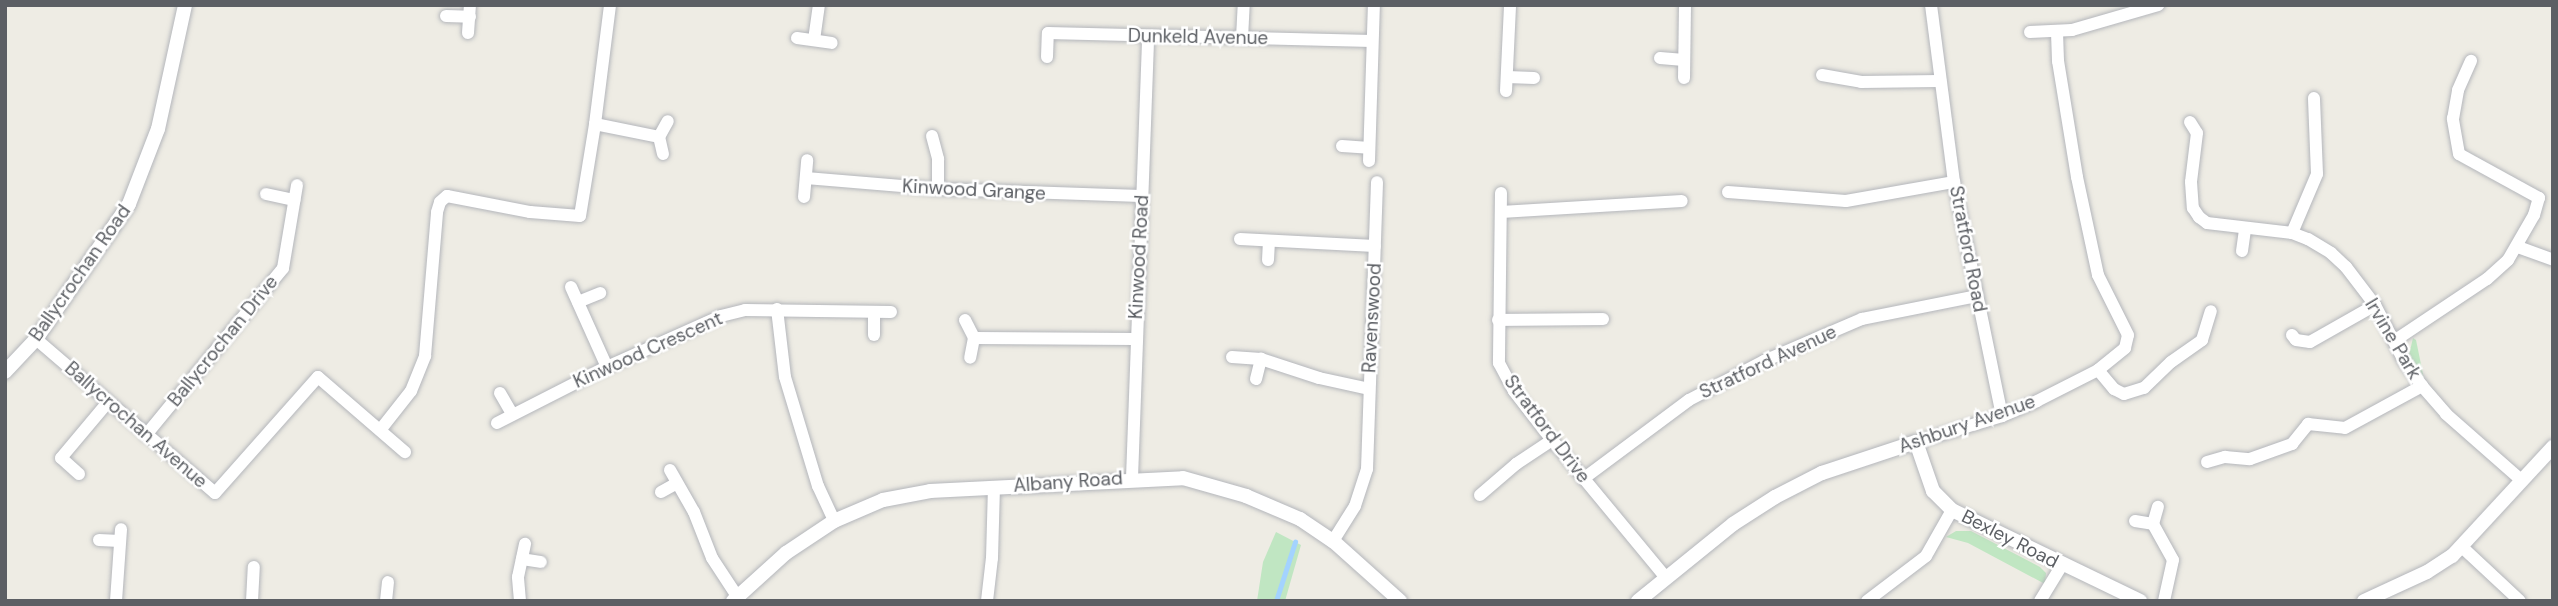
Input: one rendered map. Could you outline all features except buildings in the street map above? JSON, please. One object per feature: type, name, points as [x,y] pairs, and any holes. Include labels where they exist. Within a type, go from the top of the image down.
[{"type":"street","name":"Ballycrochan Road","points":[[5,372],[36,339],[130,204],[158,129],[185,5]]},
{"type":"street","points":[[380,429],[411,391],[425,356],[440,202],[447,196],[530,212],[580,216],[610,5]]},
{"type":"street","points":[[814,40],[819,5]]},
{"type":"street","points":[[1242,38],[1244,5]]},
{"type":"street","points":[[1369,162],[1374,5]]},
{"type":"street","points":[[1506,91],[1510,5]]},
{"type":"street","points":[[1684,78],[1685,5]]},
{"type":"street","name":"Stratford Road","points":[[1931,5],[1954,182],[2002,416]]},
{"type":"street","points":[[2030,32],[2057,32],[2158,5]]},
{"type":"street","points":[[446,16],[470,11],[468,33]]},
{"type":"street","name":"Ashbury Avenue","points":[[1638,601],[1732,524],[1775,497],[1822,473],[2002,416],[2098,370],[2125,348],[2128,335],[2098,275],[2077,177],[2058,61],[2057,32]]},
{"type":"street","name":"Dunkeld Avenue","points":[[1047,57],[1048,33],[1372,41]]},
{"type":"street","name":"Kinwood Road","points":[[1132,478],[1148,36]]},
{"type":"street","points":[[797,38],[832,43]]},
{"type":"street","points":[[1660,58],[1684,60]]},
{"type":"street","points":[[2394,341],[2487,279],[2518,247],[2539,198],[2459,154],[2454,119],[2458,90],[2472,61]]},
{"type":"street","points":[[1822,75],[1861,82],[1939,80]]},
{"type":"street","points":[[1507,76],[1534,78]]},
{"type":"street","points":[[2292,233],[2317,174],[2314,98]]},
{"type":"street","points":[[663,154],[659,137],[668,121]]},
{"type":"street","name":"Irvine Park","points":[[2190,122],[2197,133],[2190,182],[2193,208],[2207,223],[2292,233],[2330,253],[2346,267],[2375,305],[2422,386],[2446,414],[2521,480]]},
{"type":"street","points":[[595,124],[659,137]]},
{"type":"street","points":[[932,136],[938,159],[938,189]]},
{"type":"street","points":[[1342,146],[1369,148]]},
{"type":"street","points":[[804,197],[807,160]]},
{"type":"street","name":"Kinwood Grange","points":[[806,178],[938,189],[1142,196]]},
{"type":"street","name":"Ravenswood","points":[[1333,541],[1355,506],[1367,469],[1377,182]]},
{"type":"street","points":[[1728,192],[1846,201],[1954,182]]},
{"type":"street","name":"Ballycrochan Drive","points":[[146,435],[283,268],[298,185]]},
{"type":"street","name":"Stratford Drive","points":[[1501,193],[1499,363],[1514,391],[1552,440],[1666,578]]},
{"type":"street","points":[[266,194],[294,200]]},
{"type":"street","points":[[1501,212],[1682,201]]},
{"type":"street","points":[[2242,251],[2245,229]]},
{"type":"street","name":"Ravenswood","points":[[1240,239],[1375,246]]},
{"type":"street","points":[[1268,260],[1269,241]]},
{"type":"street","points":[[2518,247],[2553,260]]},
{"type":"street","points":[[571,287],[607,367]]},
{"type":"street","points":[[578,302],[600,293]]},
{"type":"street","name":"Stratford Avenue","points":[[1583,479],[1689,400],[1764,361],[1862,319],[1977,296]]},
{"type":"street","points":[[2292,335],[2296,340],[2310,342],[2375,305]]},
{"type":"street","points":[[777,309],[791,397],[818,486],[834,520]]},
{"type":"street","name":"Kinwood Crescent","points":[[497,423],[607,367],[721,316],[745,310],[777,309],[891,312]]},
{"type":"street","points":[[2098,370],[2114,389],[2124,394],[2144,388],[2171,362],[2202,340],[2211,311]]},
{"type":"street","points":[[873,335],[874,312]]},
{"type":"street","points":[[1498,320],[1603,318]]},
{"type":"street","points":[[965,320],[974,338],[970,358]]},
{"type":"street","points":[[974,338],[1135,338]]},
{"type":"street","name":"Ballycrochan Avenue","points":[[36,339],[215,492],[318,377],[405,452]]},
{"type":"street","name":"Ravenswood","points":[[1232,357],[1261,359],[1319,378],[1369,389]]},
{"type":"street","points":[[1256,379],[1261,359]]},
{"type":"street","points":[[2207,462],[2225,457],[2250,459],[2292,444],[2308,424],[2345,428],[2422,386]]},
{"type":"street","points":[[500,393],[512,414]]},
{"type":"street","points":[[79,474],[61,458],[108,402]]},
{"type":"street","points":[[1480,495],[1516,464],[1552,440]]},
{"type":"street","name":"Bexley Road","points":[[1916,442],[1933,491],[1952,510],[2140,601]]},
{"type":"street","points":[[2364,601],[2427,572],[2462,547],[2553,447]]},
{"type":"street","points":[[670,470],[694,512],[712,558],[735,598]]},
{"type":"street","name":"Albany Road","points":[[735,598],[786,553],[834,520],[883,500],[930,491],[1132,478],[1183,478],[1246,496],[1300,519],[1333,541],[1400,601]]},
{"type":"street","points":[[661,492],[677,483]]},
{"type":"street","points":[[987,601],[992,558],[994,487]]},
{"type":"street","points":[[2158,506],[2153,524],[2173,560],[2164,601]]},
{"type":"street","points":[[1867,601],[1926,556],[1952,510]]},
{"type":"street","points":[[2135,521],[2153,524]]},
{"type":"street","points":[[99,540],[120,535],[116,601]]},
{"type":"street","points":[[520,601],[518,577],[525,544]]},
{"type":"street","points":[[2462,547],[2520,601]]},
{"type":"street","points":[[522,559],[541,562]]},
{"type":"street","points":[[2040,601],[2062,565]]},
{"type":"street","points":[[252,601],[254,567]]},
{"type":"street","points":[[386,601],[388,582]]},
{"type":"green space","points":[[2413,338],[2416,340],[2424,379],[2409,355]]},
{"type":"green space","points":[[1956,531],[1971,531],[2040,567],[2046,573],[2045,584],[1968,543],[1946,537]]},
{"type":"green space","points":[[1276,532],[1301,545],[1285,601],[1257,601],[1263,562]]},
{"type":"waterway","points":[[1276,601],[1295,542]]}]
